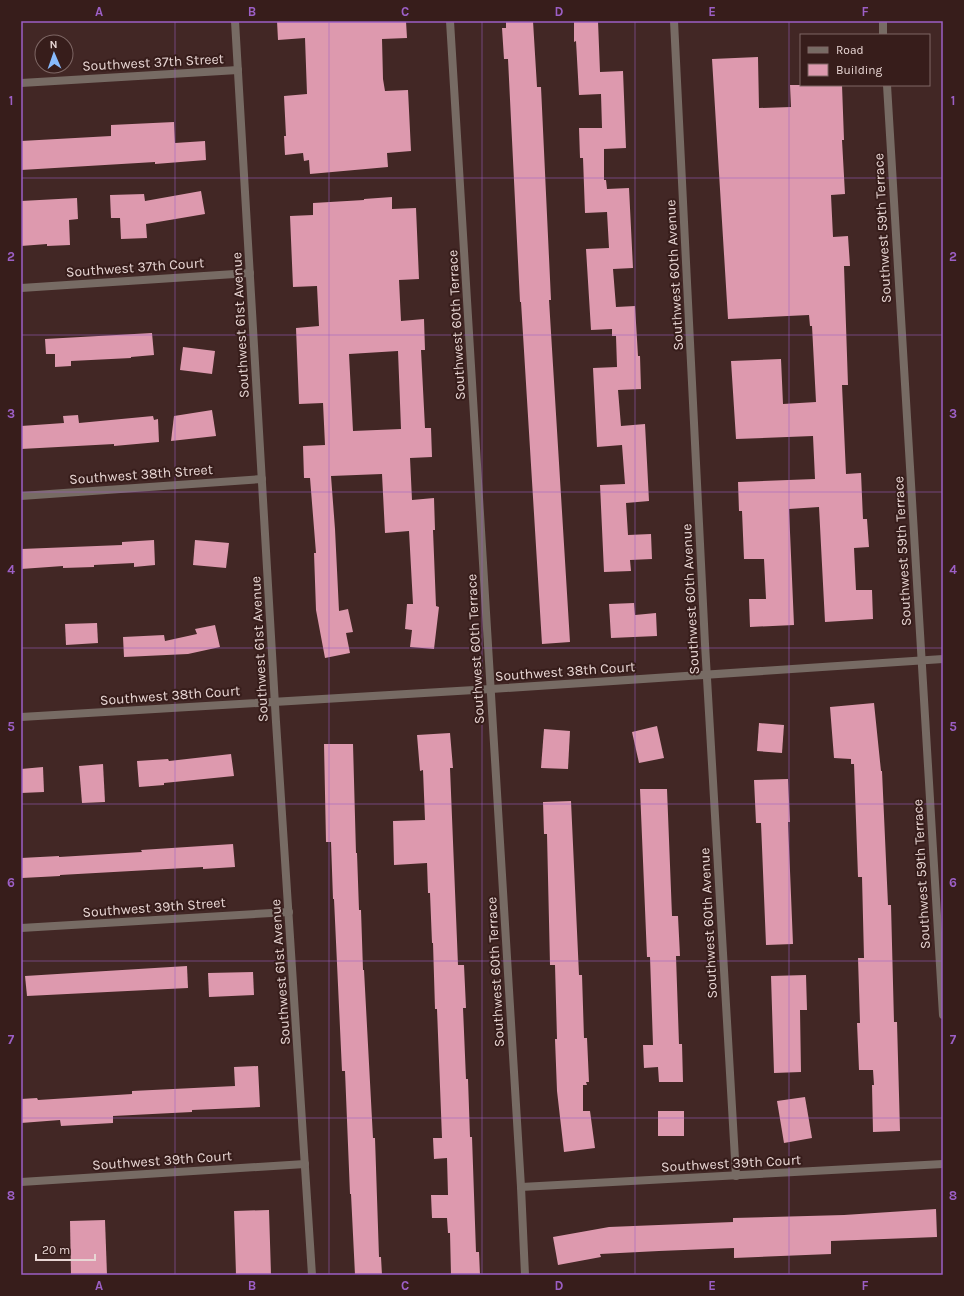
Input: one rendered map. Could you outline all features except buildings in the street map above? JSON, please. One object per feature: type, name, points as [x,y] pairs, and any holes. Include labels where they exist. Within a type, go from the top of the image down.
[{"type":"street","name":"Southwest 61st Avenue","points":[[235,21],[275,701],[312,1275]]},
{"type":"street","name":"Southwest 60th Terrace","points":[[450,21],[521,1187],[525,1275]]},
{"type":"street","name":"Southwest 60th Avenue","points":[[674,21],[707,675],[736,1176]]},
{"type":"street","points":[[883,21],[884,34]]},
{"type":"street","name":"Southwest 37th Street","points":[[21,83],[238,70]]},
{"type":"street","name":"Southwest 59th Terrace","points":[[886,86],[943,1015]]},
{"type":"street","name":"Southwest 37th Court","points":[[21,288],[250,273]]},
{"type":"street","name":"Southwest 38th Street","points":[[21,496],[262,479]]},
{"type":"street","name":"Southwest 38th Court","points":[[21,717],[490,689],[943,659]]},
{"type":"street","name":"Southwest 39th Street","points":[[21,928],[289,912]]},
{"type":"street","name":"Southwest 39th Court","points":[[21,1182],[306,1164]]},
{"type":"street","name":"Southwest 39th Court","points":[[521,1187],[943,1164]]}]
